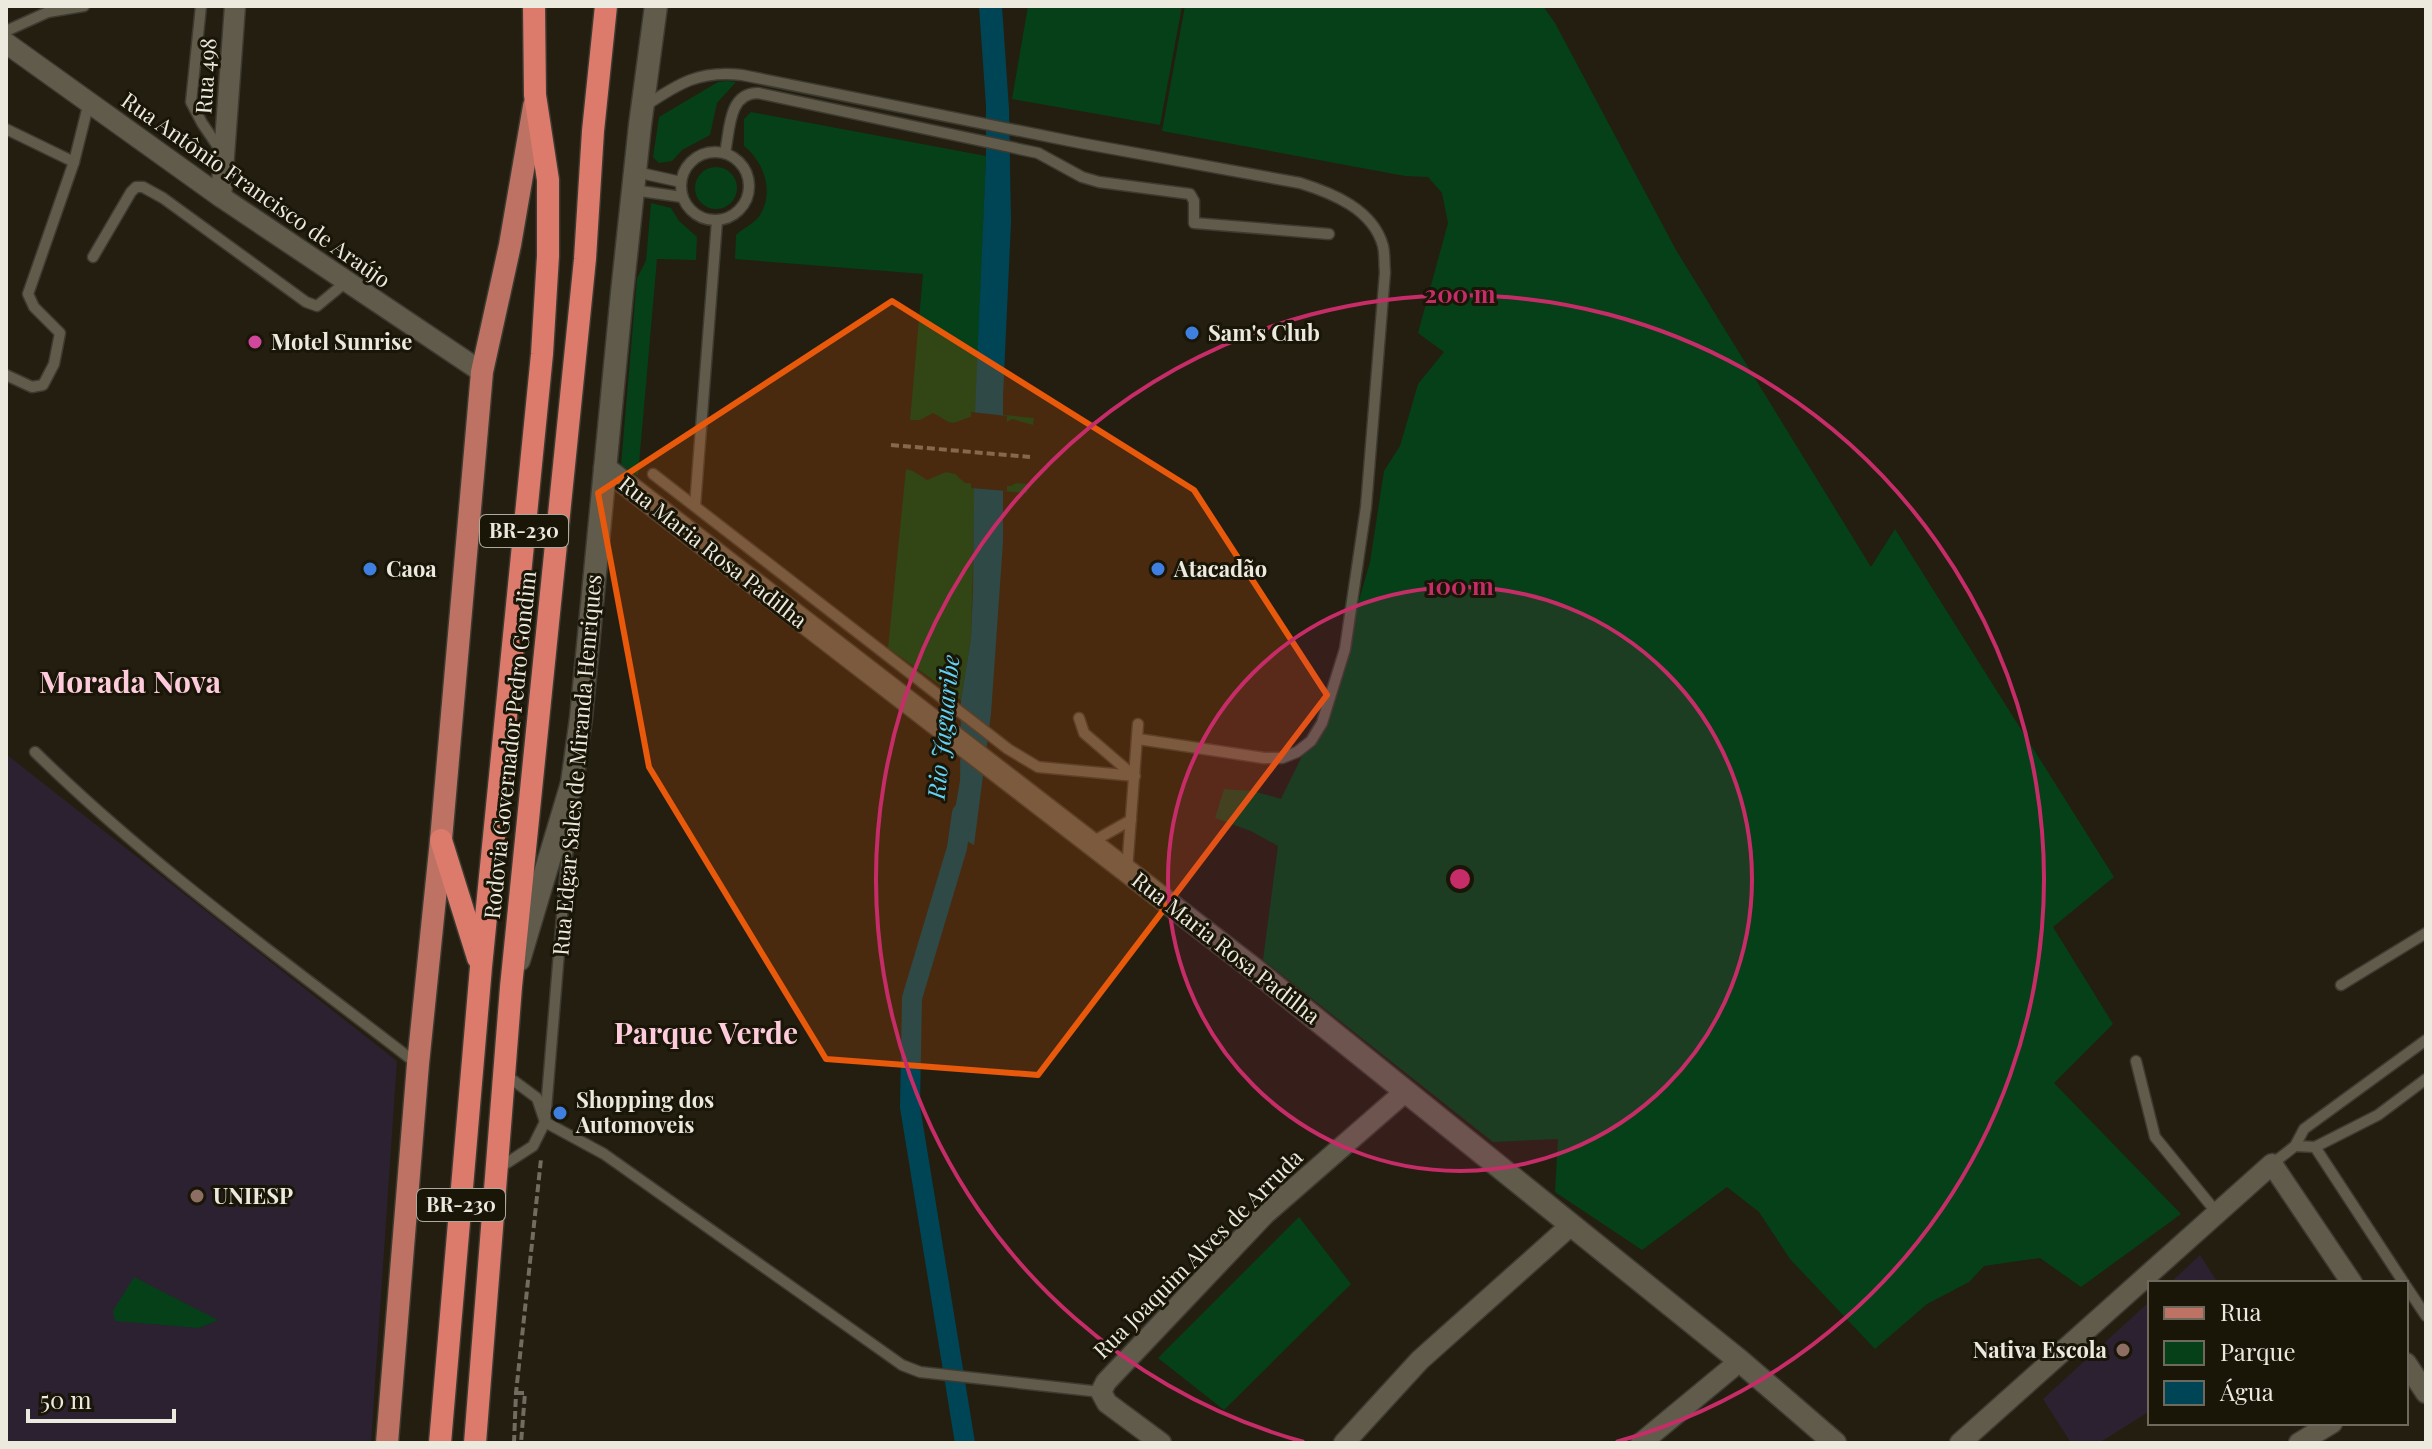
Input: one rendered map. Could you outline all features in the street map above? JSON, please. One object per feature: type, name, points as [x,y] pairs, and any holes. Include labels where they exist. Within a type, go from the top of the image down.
[{"type":"highway","name":"Rodovia Governador Pedro Gondim","points":[[440,1443],[481,967],[548,270],[548,180],[535,95],[534,6]]},
{"type":"highway","name":"Rodovia Governador Pedro Gondim","points":[[475,1443],[511,987],[585,259],[593,131],[606,6]]},
{"type":"highway","points":[[441,840],[481,967]]},
{"type":"main road","name":"Rua Edgar Sales de Miranda Henriques","points":[[572,783],[634,181],[656,6]]},
{"type":"main road","points":[[387,1443],[418,1064],[482,372],[510,245],[535,95]]},
{"type":"main road","name":"Rua Maria Rosa Padilha","points":[[605,468],[1092,842],[1740,1361],[1835,1443]]},
{"type":"main road","points":[[511,987],[572,783]]},
{"type":"street","name":"Rua 498","points":[[221,197],[235,6]]},
{"type":"street","points":[[523,6],[536,39]]},
{"type":"street","name":"Rua Antônio Francisco de Araújo","points":[[6,43],[221,197],[482,372]]},
{"type":"street","name":"Rua Joaquim Alves de Arruda","points":[[1101,1392],[1106,1382],[1265,1214],[1406,1091]]},
{"type":"street","points":[[1960,1443],[2272,1164],[2351,1281]]},
{"type":"street","points":[[1344,1443],[1420,1360],[1570,1226]]},
{"type":"street","points":[[1641,1443],[1740,1361]]},
{"type":"street","points":[[2408,1372],[2426,1393]]},
{"type":"street","points":[[1101,1392],[1107,1403],[1161,1443]]},
{"type":"street","points":[[2299,1443],[2329,1425]]},
{"type":"lane","points":[[6,31],[48,12],[84,6]]},
{"type":"lane","points":[[201,6],[191,102],[224,156]]},
{"type":"lane","points":[[644,97],[684,81],[722,73],[1300,183],[1329,192],[1352,205],[1370,222],[1382,245],[1385,272],[1367,491],[1358,576],[1345,649],[1322,723],[1311,741],[1297,752],[1282,758],[1138,739]]},
{"type":"lane","points":[[725,153],[735,104],[751,93],[774,96],[1045,155],[1067,170],[1099,182],[1190,194],[1194,201],[1194,223],[1329,234]]},
{"type":"lane","points":[[6,375],[32,387],[43,385],[54,364],[60,333],[34,307],[28,294],[74,162],[89,102]]},
{"type":"lane","points":[[6,129],[74,162]]},
{"type":"lane","points":[[634,181],[682,197],[696,215],[717,221],[731,217],[742,209],[750,183],[747,170],[738,159],[710,151],[696,157],[685,168],[681,182],[682,197]]},
{"type":"lane","points":[[634,181],[681,182]]},
{"type":"lane","points":[[93,257],[131,192],[136,187],[143,187],[234,248],[306,302],[317,306],[346,282]]},
{"type":"lane","points":[[695,506],[717,221]]},
{"type":"lane","points":[[653,474],[1008,749],[1038,767],[1135,776]]},
{"type":"lane","points":[[1079,718],[1084,733],[1135,776]]},
{"type":"lane","points":[[1127,870],[1138,724]]},
{"type":"lane","points":[[35,752],[116,827],[260,944],[418,1064]]},
{"type":"lane","name":"Rua Edgar Sales de Miranda Henriques","points":[[545,1122],[572,783]]},
{"type":"lane","points":[[1092,842],[1131,820]]},
{"type":"lane","points":[[2341,985],[2426,933]]},
{"type":"lane","points":[[2272,1164],[2295,1146],[2304,1129],[2426,1040]]},
{"type":"lane","points":[[2136,1061],[2155,1137],[2217,1213]]},
{"type":"lane","points":[[505,1074],[537,1098],[545,1122],[604,1154],[890,1358],[920,1372],[1101,1392]]},
{"type":"lane","points":[[2295,1146],[2315,1147],[2378,1115],[2426,1079]]},
{"type":"lane","points":[[497,1170],[533,1146],[545,1122]]},
{"type":"lane","points":[[2315,1147],[2403,1281]]},
{"type":"lane","points":[[2408,1289],[2426,1316]]},
{"type":"path","points":[[891,445],[1030,457]]},
{"type":"path","points":[[514,1443],[516,1393],[545,1122]]},
{"type":"path","points":[[516,1393],[525,1393],[521,1443]]},
{"type":"highlighted area","points":[[892,301],[1194,490],[1327,695],[1038,1075],[826,1059],[649,767],[598,493]]},
{"type":"shaded area","name":"UNIESP","points":[[6,754],[397,1061],[371,1443],[6,1443]]},
{"type":"shaded area","points":[[2200,1255],[2217,1281],[2172,1281]]},
{"type":"shaded area","name":"Nativa Escola","points":[[2148,1303],[2148,1412],[2099,1443],[2071,1443],[2043,1399]]},
{"type":"green space","points":[[1028,6],[1182,6],[1160,125],[1012,99]]},
{"type":"green space","points":[[1185,6],[1543,6],[1555,23],[1676,250],[1871,567],[1895,529],[2114,877],[2053,927],[2113,1024],[2054,1083],[2181,1214],[2081,1287],[2040,1258],[1984,1266],[1969,1282],[1927,1304],[1875,1349],[1790,1259],[1759,1212],[1727,1187],[1642,1250],[1555,1192],[1558,1139],[1493,1142],[1263,960],[1278,846],[1251,831],[1215,818],[1224,789],[1253,791],[1281,799],[1304,752],[1344,652],[1370,562],[1384,471],[1400,446],[1418,384],[1444,352],[1418,333],[1448,223],[1442,193],[1428,177],[1405,176],[1162,131]]},
{"type":"green space","points":[[718,82],[736,82],[717,103],[710,135],[682,150],[672,161],[659,163],[653,157],[659,117]]},
{"type":"green space","points":[[751,112],[986,156],[976,412],[1034,418],[1033,425],[1012,419],[1001,426],[973,416],[952,423],[933,413],[920,420],[910,420],[923,274],[735,259],[736,235],[760,215],[767,187],[757,160],[744,146],[744,119]]},
{"type":"green space","points":[[716,167],[731,173],[737,188],[731,203],[716,209],[701,203],[695,188],[701,173]]},
{"type":"green space","points":[[651,203],[671,208],[679,221],[697,237],[696,260],[657,259],[638,475],[621,465],[637,278],[646,261]]},
{"type":"green space","points":[[906,469],[927,480],[946,472],[955,474],[965,483],[1028,484],[1027,493],[975,489],[971,638],[961,700],[888,648]]},
{"type":"green space","points":[[1299,1217],[1351,1284],[1224,1410],[1158,1358]]},
{"type":"green space","points":[[134,1277],[218,1320],[199,1328],[115,1321],[113,1311]]},
{"type":"water","points":[[979,6],[1002,6],[1009,109],[1011,222],[1003,397],[1003,542],[991,714],[974,845],[951,832],[960,781],[961,700],[971,638],[973,590],[975,413],[986,156]]},
{"type":"pier","points":[[971,412],[1007,416],[1007,491],[971,488]]},
{"type":"waterway","name":"Rio Jaguaribe","points":[[962,813],[957,848],[912,998],[910,1107],[965,1443]]},
{"type":"place","name":"Sam's Club","points":[[1192,333]]},
{"type":"place","name":"Motel Sunrise","points":[[255,342]]},
{"type":"place","name":"Caoa","points":[[370,569]]},
{"type":"place","name":"Atacadão","points":[[1158,569]]},
{"type":"place","name":"Shopping dos Automoveis","points":[[560,1113]]},
{"type":"place","name":"UNIESP","points":[[197,1196]]},
{"type":"place","name":"Nativa Escola","points":[[2123,1350]]},
{"type":"district","name":"Morada Nova","points":[[130,683]]},
{"type":"district","name":"Parque Verde","points":[[706,1034]]}]
